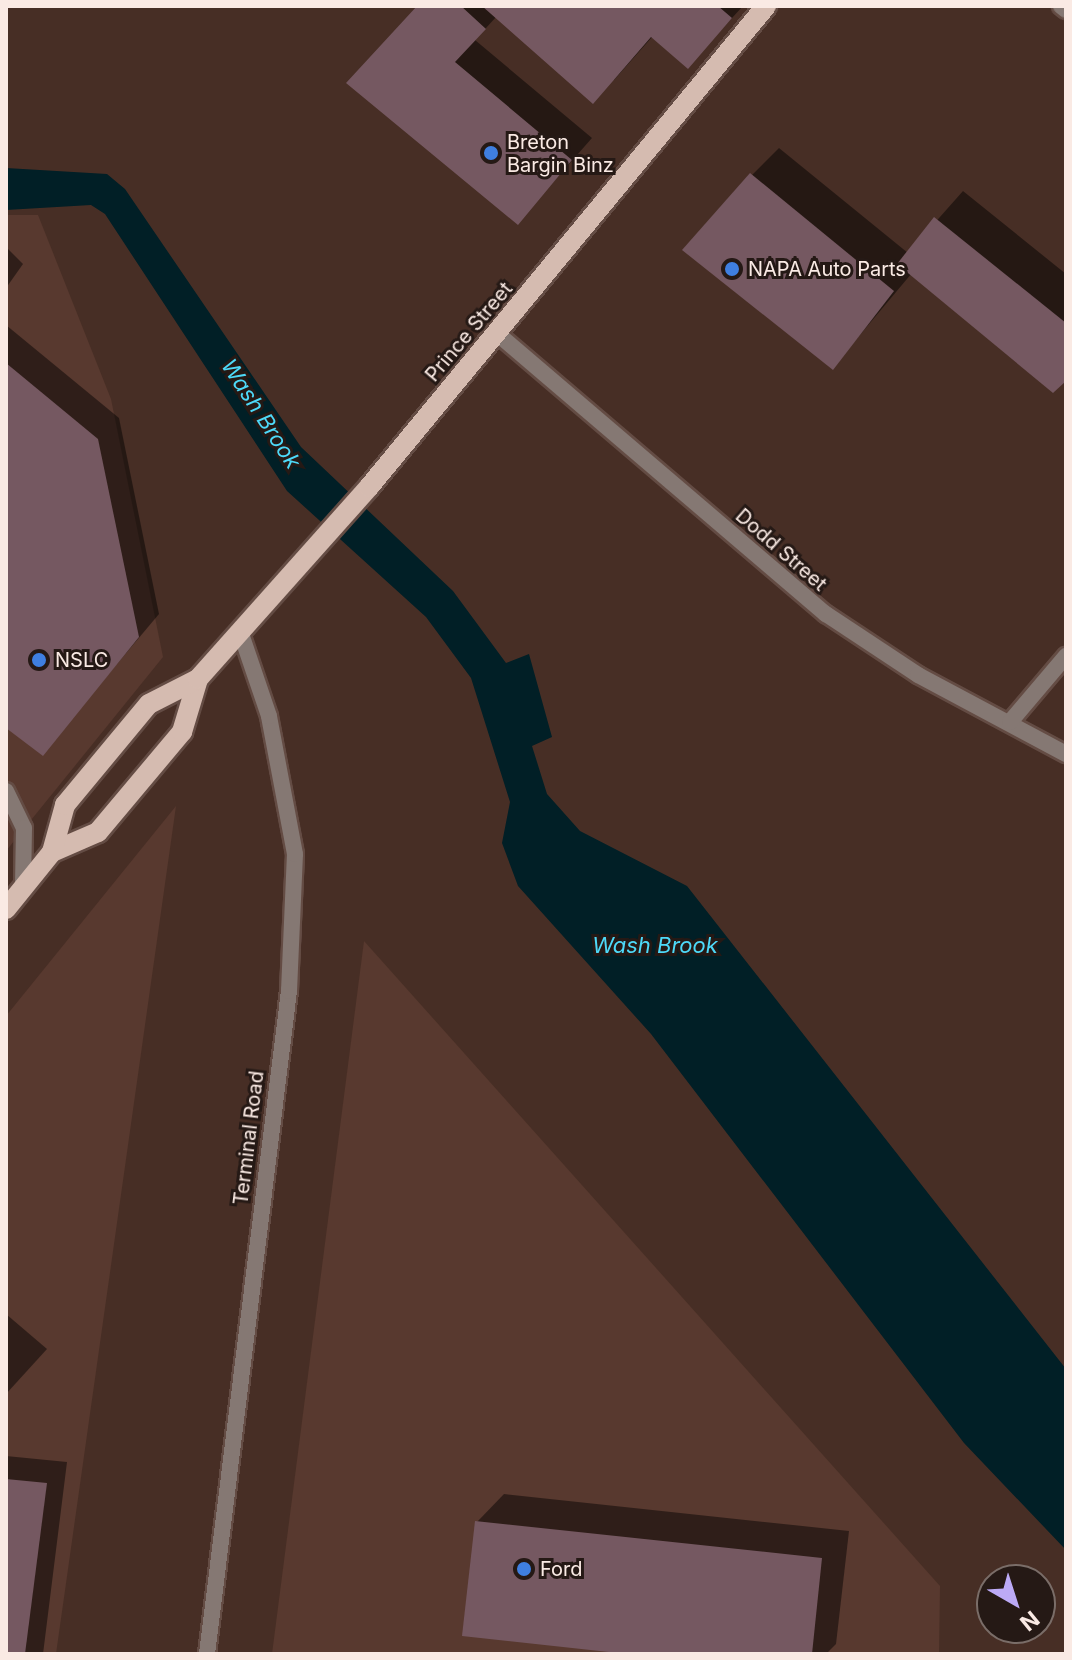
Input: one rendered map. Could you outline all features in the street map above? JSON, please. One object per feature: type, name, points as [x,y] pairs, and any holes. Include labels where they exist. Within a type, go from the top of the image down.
[{"type":"main road","name":"Prince Street","points":[[6,909],[52,852],[65,805],[149,704],[198,679],[369,487],[499,335],[766,6]]},
{"type":"main road","name":"Prince Street","points":[[52,852],[98,832],[182,732],[198,679]]},
{"type":"street","name":"Dodd Street","points":[[499,335],[826,614],[918,675],[1066,754]]},
{"type":"street","name":"Terminal Road","points":[[207,1654],[289,991],[295,854],[269,716],[240,631]]},
{"type":"street","points":[[1010,722],[1066,656]]},
{"type":"street","points":[[7,792],[24,828],[23,887]]},
{"type":"shaded area","points":[[6,215],[38,215],[111,399],[163,657],[6,851]]},
{"type":"shaded area","points":[[176,806],[56,1654],[6,1654],[6,1016]]},
{"type":"shaded area","points":[[364,941],[940,1586],[939,1654],[272,1654]]},
{"type":"water","name":"Wash Brook","points":[[6,168],[107,174],[125,189],[301,447],[453,591],[506,663],[529,654],[552,737],[532,746],[547,794],[580,831],[687,886],[1066,1369],[1066,1550],[964,1443],[651,1034],[518,886],[502,843],[510,802],[471,678],[426,617],[287,491],[105,214],[91,205],[6,210]]},
{"type":"building","points":[[417,6],[461,6],[486,29],[455,62],[572,160],[518,225],[346,83]]},
{"type":"building","points":[[482,6],[718,6],[732,18],[688,69],[651,37],[593,104]]},
{"type":"building","points":[[750,173],[894,291],[833,370],[682,250]]},
{"type":"building","points":[[934,217],[1066,323],[1066,381],[1053,393],[897,264]]},
{"type":"building","points":[[6,363],[98,439],[139,637],[43,756],[6,728]]},
{"type":"building","points":[[6,1479],[47,1483],[25,1654],[6,1654]]},
{"type":"building","points":[[475,1521],[822,1558],[812,1654],[627,1654],[462,1636]]},
{"type":"place","name":"Breton Bargin Binz","points":[[491,153]]},
{"type":"place","name":"NAPA Auto Parts","points":[[732,269]]},
{"type":"place","name":"NSLC","points":[[39,660]]},
{"type":"place","name":"Ford","points":[[524,1569]]}]
